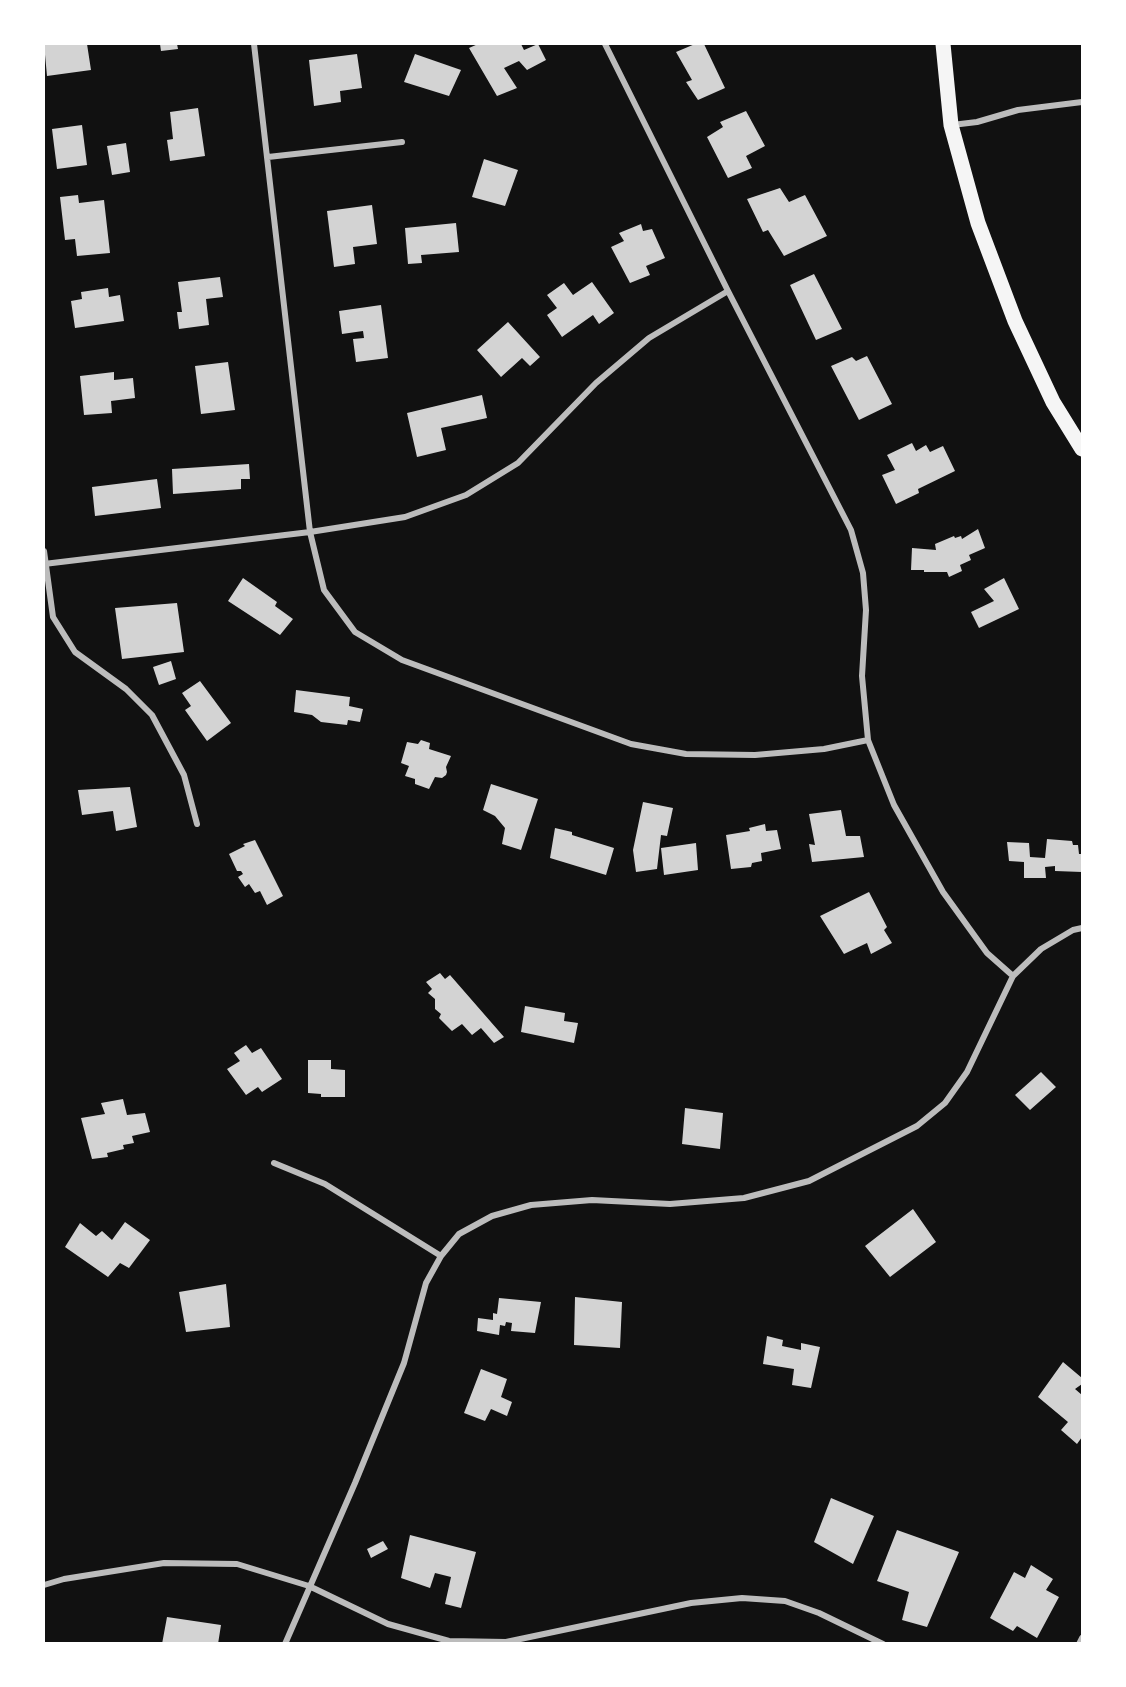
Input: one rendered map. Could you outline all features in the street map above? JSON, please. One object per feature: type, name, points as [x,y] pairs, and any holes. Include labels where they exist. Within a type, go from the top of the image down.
[{"type":"main road","points":[[943,44],[951,125],[978,223],[1015,321],[1053,402],[1083,449]]},
{"type":"street","points":[[254,44],[310,532],[324,590],[355,632],[402,660],[631,744],[686,754],[755,755],[824,749],[868,740]]},
{"type":"street","points":[[605,44],[728,291],[851,530],[863,573],[866,610],[862,676],[868,740],[894,805],[943,892],[987,953],[1013,976]]},
{"type":"street","points":[[951,125],[977,122],[1018,110],[1083,102]]},
{"type":"street","points":[[268,156],[402,142]]},
{"type":"street","points":[[44,564],[310,532],[405,517],[466,495],[518,463],[596,382],[649,338],[728,291]]},
{"type":"street","points":[[44,551],[53,617],[75,652],[126,689],[153,715],[184,775],[197,824]]},
{"type":"street","points":[[285,1644],[404,1363],[426,1283],[441,1256],[459,1234],[492,1216],[531,1205],[592,1200],[670,1204],[744,1198],[809,1181],[917,1126],[945,1103],[967,1072],[1013,976],[1041,949],[1073,930],[1083,928]]},
{"type":"street","points":[[274,1163],[325,1184],[441,1256]]},
{"type":"street","points":[[44,1585],[64,1579],[164,1563],[237,1564],[309,1586],[388,1624],[449,1641],[506,1642],[692,1603],[742,1598],[785,1601],[819,1613],[884,1644]]},
{"type":"street","points":[[1079,1644],[1083,1638]]},
{"type":"building","points":[[44,44],[87,44],[91,70],[47,76]]},
{"type":"building","points":[[160,44],[177,44],[178,49],[161,51]]},
{"type":"building","points":[[478,44],[521,44],[524,50],[538,44],[546,60],[527,70],[519,61],[504,68],[517,88],[497,96],[469,48]]},
{"type":"building","points":[[695,44],[704,44],[725,88],[698,100],[686,82],[692,80],[676,52]]},
{"type":"building","points":[[357,54],[362,88],[340,91],[341,102],[314,106],[309,60]]},
{"type":"building","points":[[415,54],[461,70],[449,96],[404,82]]},
{"type":"building","points":[[198,108],[205,156],[170,161],[167,140],[173,139],[170,112]]},
{"type":"building","points":[[746,111],[765,146],[746,156],[752,168],[728,178],[707,137],[723,127],[720,122]]},
{"type":"building","points":[[82,125],[87,165],[57,169],[52,129]]},
{"type":"building","points":[[126,143],[130,172],[112,175],[107,146]]},
{"type":"building","points":[[484,159],[518,170],[505,206],[472,197]]},
{"type":"building","points":[[780,188],[789,202],[805,195],[827,236],[784,256],[768,230],[763,232],[747,199]]},
{"type":"building","points":[[78,195],[79,203],[104,200],[110,253],[77,256],[75,239],[65,240],[60,197]]},
{"type":"building","points":[[372,205],[377,244],[353,247],[355,264],[334,267],[327,211]]},
{"type":"building","points":[[456,223],[459,252],[421,255],[422,263],[408,264],[405,228]]},
{"type":"building","points":[[641,224],[643,231],[652,229],[665,258],[646,266],[650,275],[630,283],[611,247],[624,241],[619,233]]},
{"type":"building","points":[[814,274],[842,329],[816,340],[790,285]]},
{"type":"building","points":[[220,277],[223,297],[206,299],[209,325],[179,329],[177,312],[182,312],[178,282]]},
{"type":"building","points":[[592,282],[614,313],[599,324],[593,315],[562,337],[547,315],[557,308],[547,295],[564,283],[573,295]]},
{"type":"building","points":[[108,288],[109,297],[120,295],[124,321],[75,328],[71,301],[82,299],[81,292]]},
{"type":"building","points":[[381,305],[388,358],[356,362],[353,339],[364,338],[363,331],[342,334],[339,311]]},
{"type":"building","points":[[508,322],[540,357],[530,366],[522,358],[501,377],[477,350]]},
{"type":"building","points":[[867,356],[892,404],[859,420],[831,366],[852,357],[856,361]]},
{"type":"building","points":[[228,362],[235,410],[201,414],[195,366]]},
{"type":"building","points":[[114,372],[114,380],[133,378],[135,398],[111,401],[112,413],[84,415],[80,376]]},
{"type":"building","points":[[482,395],[487,418],[441,428],[446,450],[417,457],[407,413]]},
{"type":"building","points":[[912,443],[916,451],[926,445],[930,452],[943,446],[955,471],[918,489],[919,493],[896,504],[882,475],[895,470],[887,455]]},
{"type":"building","points":[[249,464],[250,479],[241,479],[241,489],[173,494],[172,469]]},
{"type":"building","points":[[157,479],[161,508],[95,516],[92,487]]},
{"type":"building","points":[[978,529],[985,548],[969,555],[971,560],[960,565],[962,571],[949,577],[947,572],[911,570],[912,548],[936,550],[935,544],[954,536],[955,538],[961,536],[962,539]]},
{"type":"building","points":[[243,578],[277,602],[275,606],[293,619],[280,635],[228,601]]},
{"type":"building","points":[[1004,578],[1019,609],[979,628],[971,612],[994,601],[984,589]]},
{"type":"building","points":[[177,603],[184,652],[122,659],[115,608]]},
{"type":"building","points":[[171,661],[176,679],[159,685],[153,667]]},
{"type":"building","points":[[200,681],[231,723],[207,741],[185,710],[191,706],[182,693]]},
{"type":"building","points":[[296,690],[350,697],[349,706],[363,709],[360,722],[348,720],[347,725],[321,722],[312,715],[294,712]]},
{"type":"building","points":[[421,740],[430,743],[429,749],[451,756],[446,767],[446,775],[442,778],[435,777],[429,789],[415,784],[415,779],[405,776],[409,766],[401,763],[407,742],[418,744]]},
{"type":"building","points":[[491,784],[538,799],[521,850],[502,844],[505,828],[495,816],[483,810]]},
{"type":"building","points":[[130,787],[137,827],[116,831],[113,811],[82,815],[78,790]]},
{"type":"building","points":[[643,802],[673,808],[667,836],[661,835],[657,869],[636,872],[633,850]]},
{"type":"building","points":[[841,810],[846,836],[860,836],[864,857],[812,862],[809,844],[815,845],[809,814]]},
{"type":"building","points":[[765,824],[766,831],[777,830],[781,849],[761,853],[762,861],[752,863],[751,867],[731,869],[726,835],[750,831],[749,828]]},
{"type":"building","points":[[555,828],[614,848],[606,875],[550,858]]},
{"type":"building","points":[[1047,839],[1072,841],[1073,845],[1078,845],[1079,854],[1082,854],[1082,872],[1055,871],[1055,866],[1045,867],[1046,878],[1024,878],[1024,862],[1009,861],[1007,842],[1029,843],[1030,857],[1045,858]]},
{"type":"building","points":[[255,840],[283,896],[267,905],[260,891],[255,893],[249,884],[245,887],[238,877],[243,874],[237,871],[229,854],[245,846],[243,844]]},
{"type":"building","points":[[696,843],[698,870],[664,875],[661,848]]},
{"type":"building","points":[[869,892],[887,927],[884,930],[892,943],[871,954],[867,943],[844,954],[820,916]]},
{"type":"building","points":[[440,973],[445,979],[450,975],[504,1037],[494,1043],[481,1028],[472,1035],[462,1024],[452,1031],[439,1018],[441,1014],[435,1009],[435,999],[428,993],[432,989],[426,982]]},
{"type":"building","points":[[525,1006],[565,1013],[564,1021],[578,1023],[574,1043],[521,1032]]},
{"type":"building","points":[[246,1045],[252,1053],[261,1048],[282,1079],[262,1092],[258,1087],[246,1095],[227,1069],[240,1061],[234,1053]]},
{"type":"building","points":[[308,1060],[331,1060],[331,1069],[345,1070],[345,1097],[321,1097],[321,1094],[308,1093]]},
{"type":"building","points":[[1041,1072],[1056,1087],[1030,1110],[1015,1095]]},
{"type":"building","points":[[123,1099],[127,1115],[145,1113],[150,1132],[132,1136],[134,1143],[123,1145],[124,1149],[107,1153],[108,1157],[92,1159],[81,1118],[105,1114],[101,1103]]},
{"type":"building","points":[[685,1108],[723,1113],[720,1149],[682,1144]]},
{"type":"building","points":[[913,1209],[936,1242],[890,1277],[865,1246]]},
{"type":"building","points":[[125,1222],[150,1240],[129,1268],[120,1263],[108,1277],[65,1247],[80,1223],[96,1236],[102,1231],[112,1240]]},
{"type":"building","points":[[226,1284],[230,1327],[186,1332],[179,1292]]},
{"type":"building","points":[[575,1297],[622,1302],[620,1348],[574,1345]]},
{"type":"building","points":[[499,1298],[541,1302],[535,1333],[511,1331],[512,1323],[506,1322],[505,1326],[500,1325],[499,1335],[477,1331],[478,1318],[493,1320],[493,1313],[497,1314]]},
{"type":"building","points":[[767,1336],[783,1340],[782,1346],[801,1350],[801,1343],[820,1347],[811,1388],[792,1385],[794,1369],[763,1364]]},
{"type":"building","points":[[1063,1362],[1082,1378],[1082,1384],[1075,1389],[1082,1395],[1082,1437],[1077,1444],[1061,1430],[1068,1422],[1038,1397]]},
{"type":"building","points":[[481,1369],[507,1379],[501,1397],[512,1402],[507,1416],[491,1409],[485,1421],[464,1413]]},
{"type":"building","points":[[831,1498],[874,1516],[853,1564],[814,1542]]},
{"type":"building","points":[[897,1530],[959,1552],[927,1627],[902,1620],[909,1592],[877,1581]]},
{"type":"building","points":[[410,1535],[476,1552],[461,1608],[445,1604],[451,1577],[435,1573],[430,1588],[401,1578]]},
{"type":"building","points":[[383,1541],[388,1549],[371,1558],[367,1549]]},
{"type":"building","points":[[1031,1565],[1053,1579],[1046,1590],[1059,1597],[1037,1638],[1017,1626],[1013,1631],[990,1618],[1014,1572],[1025,1578]]},
{"type":"building","points":[[167,1617],[221,1625],[218,1644],[162,1644]]}]
